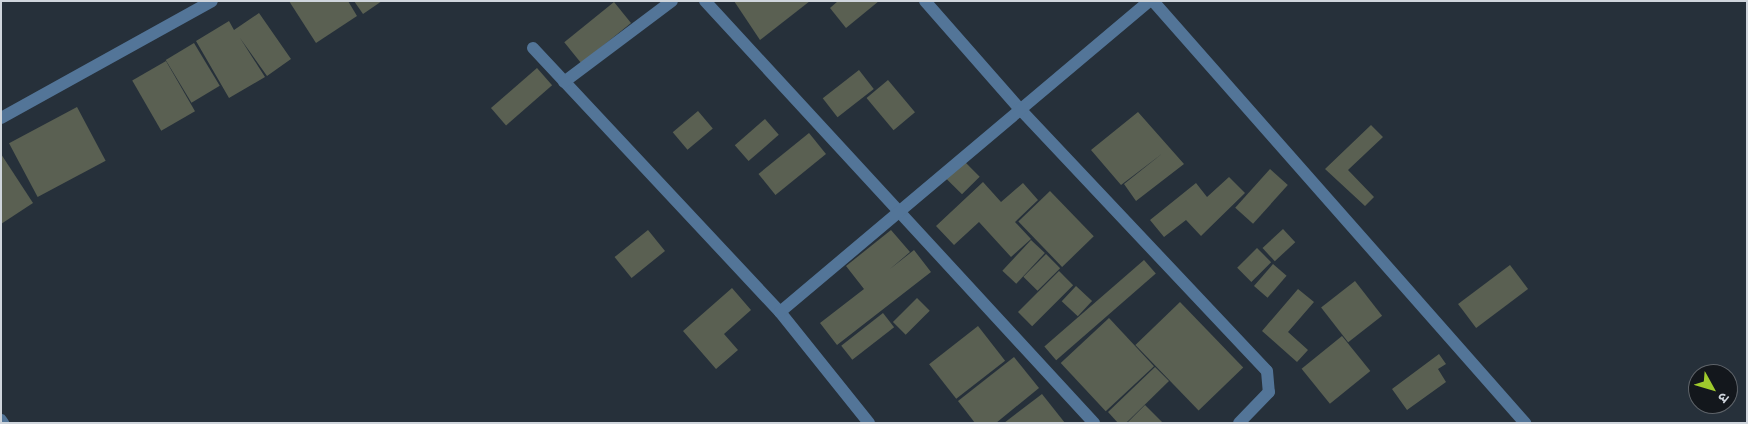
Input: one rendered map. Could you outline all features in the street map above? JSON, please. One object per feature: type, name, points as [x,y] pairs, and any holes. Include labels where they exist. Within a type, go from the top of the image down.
[{"type":"street","points":[[1,118],[212,1]]},
{"type":"street","points":[[564,82],[672,1]]},
{"type":"street","points":[[705,1],[1094,423]]},
{"type":"street","points":[[925,1],[1019,108],[1267,371],[1269,392],[1239,423]]},
{"type":"street","points":[[780,312],[1019,108],[1151,1],[1525,423]]},
{"type":"street","points":[[533,48],[780,312],[869,423]]},
{"type":"building","points":[[289,1],[348,1],[357,16],[316,43]]},
{"type":"building","points":[[354,1],[382,1],[363,14]]},
{"type":"building","points":[[734,1],[810,1],[760,40]]},
{"type":"building","points":[[838,1],[879,1],[846,28],[830,8]]},
{"type":"building","points":[[614,2],[631,23],[581,63],[564,42]]},
{"type":"building","points":[[259,13],[291,59],[267,76],[240,38],[265,77],[229,98],[196,41],[229,21],[234,30]]},
{"type":"building","points":[[194,43],[220,86],[191,103],[166,60]]},
{"type":"building","points":[[166,61],[195,111],[161,131],[132,80]]},
{"type":"building","points":[[537,68],[552,85],[506,125],[491,108]]},
{"type":"building","points":[[859,70],[874,89],[838,117],[823,98]]},
{"type":"building","points":[[888,80],[915,112],[894,130],[867,98]]},
{"type":"building","points":[[77,107],[106,161],[38,197],[9,143]]},
{"type":"building","points":[[698,111],[713,129],[688,150],[673,132]]},
{"type":"building","points":[[1138,112],[1184,164],[1136,201],[1124,184],[1163,153],[1121,185],[1091,150]]},
{"type":"building","points":[[765,119],[779,135],[749,161],[735,145]]},
{"type":"building","points":[[1371,125],[1383,137],[1348,170],[1374,197],[1365,206],[1325,169]]},
{"type":"building","points":[[809,133],[826,154],[775,195],[758,174]]},
{"type":"building","points":[[1,154],[33,203],[1,224]]},
{"type":"building","points":[[962,159],[980,177],[962,194],[944,177]]},
{"type":"building","points":[[1270,169],[1288,185],[1253,224],[1235,208]]},
{"type":"building","points":[[1229,177],[1245,193],[1201,236],[1186,220],[1164,237],[1150,220],[1196,183],[1207,197]]},
{"type":"building","points":[[983,182],[1001,202],[1023,183],[1038,200],[1015,222],[1031,239],[1011,257],[979,222],[954,245],[936,226]]},
{"type":"building","points":[[1050,191],[1094,236],[1062,267],[1018,222]]},
{"type":"building","points":[[1283,229],[1295,242],[1275,261],[1263,248]]},
{"type":"building","points":[[648,230],[665,251],[632,278],[615,257]]},
{"type":"building","points":[[891,230],[910,252],[890,269],[914,250],[931,272],[837,345],[820,323],[864,289],[846,266]]},
{"type":"building","points":[[1031,240],[1045,253],[1016,284],[1002,271]]},
{"type":"building","points":[[1257,248],[1271,262],[1251,282],[1237,268]]},
{"type":"building","points":[[1046,254],[1060,268],[1038,291],[1023,277]]},
{"type":"building","points":[[1144,260],[1156,274],[1056,360],[1044,347]]},
{"type":"building","points":[[1273,264],[1287,276],[1268,298],[1254,286]]},
{"type":"building","points":[[1510,265],[1528,289],[1476,328],[1458,304]]},
{"type":"building","points":[[1059,271],[1073,285],[1032,326],[1018,312]]},
{"type":"building","points":[[1355,281],[1382,316],[1348,342],[1321,307]]},
{"type":"building","points":[[1076,286],[1092,301],[1078,316],[1062,301]]},
{"type":"building","points":[[732,288],[751,310],[724,334],[738,350],[716,369],[683,331]]},
{"type":"building","points":[[1298,289],[1314,302],[1288,332],[1308,350],[1297,362],[1262,331]]},
{"type":"building","points":[[917,298],[930,311],[906,335],[893,322]]},
{"type":"building","points":[[1180,302],[1243,367],[1199,411],[1135,345]]},
{"type":"building","points":[[883,313],[894,327],[852,360],[841,346]]},
{"type":"building","points":[[1109,318],[1154,366],[1106,411],[1061,363]]},
{"type":"building","points":[[978,326],[1005,361],[956,399],[929,364]]},
{"type":"building","points":[[1342,336],[1370,371],[1330,404],[1302,369]]},
{"type":"building","points":[[1439,354],[1446,364],[1438,369],[1446,382],[1407,410],[1392,389]]},
{"type":"building","points":[[1014,357],[1039,388],[996,423],[975,423],[958,401]]},
{"type":"building","points":[[1155,367],[1169,381],[1126,423],[1118,423],[1108,412]]},
{"type":"building","points":[[1042,394],[1065,423],[1004,423]]},
{"type":"building","points":[[1145,405],[1162,422],[1127,423]]}]
